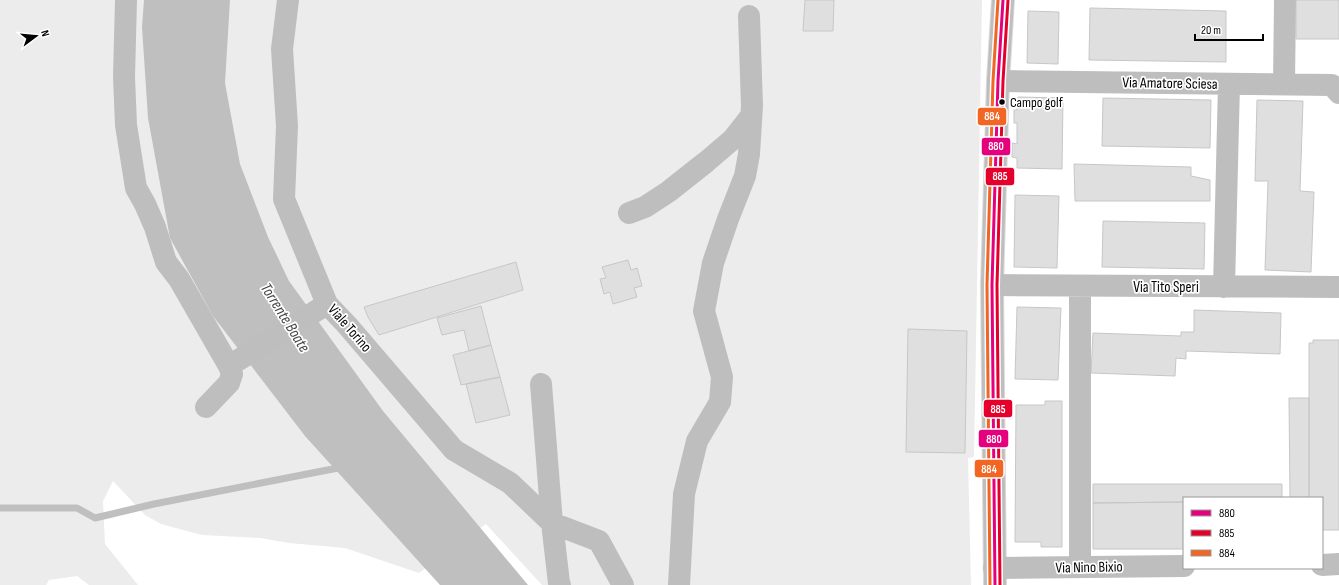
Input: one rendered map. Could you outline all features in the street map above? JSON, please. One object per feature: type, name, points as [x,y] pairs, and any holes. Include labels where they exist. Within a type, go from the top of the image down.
[{"type":"street","points":[[126,0],[124,77],[126,126],[136,188],[152,221],[166,262],[234,362],[229,383],[206,407]]},
{"type":"street","name":"Viale Torino","points":[[288,0],[282,49],[287,126],[284,199],[321,308],[347,325],[454,450],[510,483],[552,523]]},
{"type":"street","points":[[995,577],[992,285],[998,81],[1003,0]]},
{"type":"street","points":[[1284,83],[1285,0]]},
{"type":"street","points":[[679,585],[684,494],[697,441],[720,402],[722,377],[704,311],[713,263],[745,176],[749,154],[752,106],[749,16]]},
{"type":"street","name":"Via Amatore Sciesa","points":[[998,81],[1229,84],[1284,83],[1332,85],[1339,93]]},
{"type":"street","points":[[1224,287],[1229,84]]},
{"type":"street","points":[[629,213],[645,207],[668,192],[733,139],[752,116]]},
{"type":"street","name":"Via Tito Speri","points":[[992,285],[1224,287],[1339,286]]},
{"type":"street","points":[[1080,286],[1080,567]]},
{"type":"street","points":[[234,362],[321,308]]},
{"type":"street","points":[[541,384],[552,523],[560,585]]},
{"type":"street","points":[[552,523],[599,541],[623,585]]},
{"type":"street","points":[[1323,565],[1339,564]]},
{"type":"street","name":"Via Nino Bixio","points":[[995,577],[1080,567],[1183,566]]},
{"type":"shaded area","points":[[0,0],[982,0],[974,457],[968,458],[971,585],[542,585],[486,524],[419,573],[345,548],[289,543],[260,538],[202,535],[161,524],[145,515],[113,481],[103,501],[105,544],[138,585],[89,585],[77,576],[49,580],[46,585],[0,585]]},
{"type":"water","name":"Torrente Boate","points":[[144,0],[230,0],[225,83],[240,164],[268,237],[289,281],[383,411],[528,585],[440,585],[305,436],[213,316],[170,238],[148,118],[142,27]]},
{"type":"building","points":[[805,0],[834,0],[833,31],[803,31]]},
{"type":"building","points":[[1296,0],[1339,0],[1339,39],[1296,39]]},
{"type":"building","points":[[1090,8],[1226,11],[1226,62],[1089,60]]},
{"type":"building","points":[[1028,11],[1059,12],[1058,64],[1027,63]]},
{"type":"building","points":[[1018,97],[1063,98],[1062,169],[1017,168],[1017,158],[1012,157],[1012,143],[1017,144],[1017,123],[1014,123],[1014,110],[1017,110]]},
{"type":"building","points":[[1103,98],[1211,100],[1210,148],[1102,146]]},
{"type":"building","points":[[1257,100],[1303,101],[1300,191],[1314,192],[1311,272],[1265,270],[1268,181],[1255,181]]},
{"type":"building","points":[[1074,164],[1191,167],[1191,176],[1210,180],[1210,201],[1075,201]]},
{"type":"building","points":[[1015,195],[1059,196],[1057,268],[1014,267]]},
{"type":"building","points":[[1103,221],[1205,223],[1204,269],[1102,267]]},
{"type":"building","points":[[628,260],[631,270],[637,268],[642,286],[634,288],[637,297],[613,304],[610,292],[604,294],[600,279],[606,278],[602,267]]},
{"type":"building","points":[[516,262],[523,290],[379,335],[364,307]]},
{"type":"building","points":[[481,306],[491,345],[469,351],[464,330],[442,335],[437,318]]},
{"type":"building","points":[[1017,307],[1061,308],[1058,380],[1015,379]]},
{"type":"building","points":[[1194,310],[1281,313],[1280,354],[1186,351],[1186,359],[1176,358],[1175,376],[1091,373],[1093,333],[1181,336],[1181,332],[1194,332]]},
{"type":"building","points":[[908,329],[967,331],[965,453],[906,452]]},
{"type":"building","points":[[1313,340],[1339,340],[1339,530],[1323,530],[1323,497],[1309,497],[1309,343],[1313,343]]},
{"type":"building","points":[[491,345],[500,377],[461,385],[453,355]]},
{"type":"building","points":[[500,377],[510,415],[476,423],[466,384]]},
{"type":"building","points":[[1289,398],[1309,398],[1309,497],[1290,497]]},
{"type":"building","points":[[1045,401],[1062,401],[1062,547],[1041,547],[1041,542],[1015,542],[1016,405],[1045,405]]},
{"type":"building","points":[[1093,484],[1282,484],[1282,497],[1183,497],[1183,502],[1093,503]]},
{"type":"building","points":[[1183,502],[1183,549],[1093,549],[1093,503]]},
{"type":"waterway","points":[[0,508],[77,508],[95,518],[154,504],[343,467]]},
{"type":"transit line","name":"884","points":[[990,585],[987,285],[993,81],[998,0]]},
{"type":"transit line","name":"880","points":[[995,585],[992,285],[998,81],[1003,0]]},
{"type":"transit line","name":"885","points":[[1000,585],[997,285],[1003,81],[1008,0]]},
{"type":"place","name":"Campo golf","points":[[1002,102]]}]
